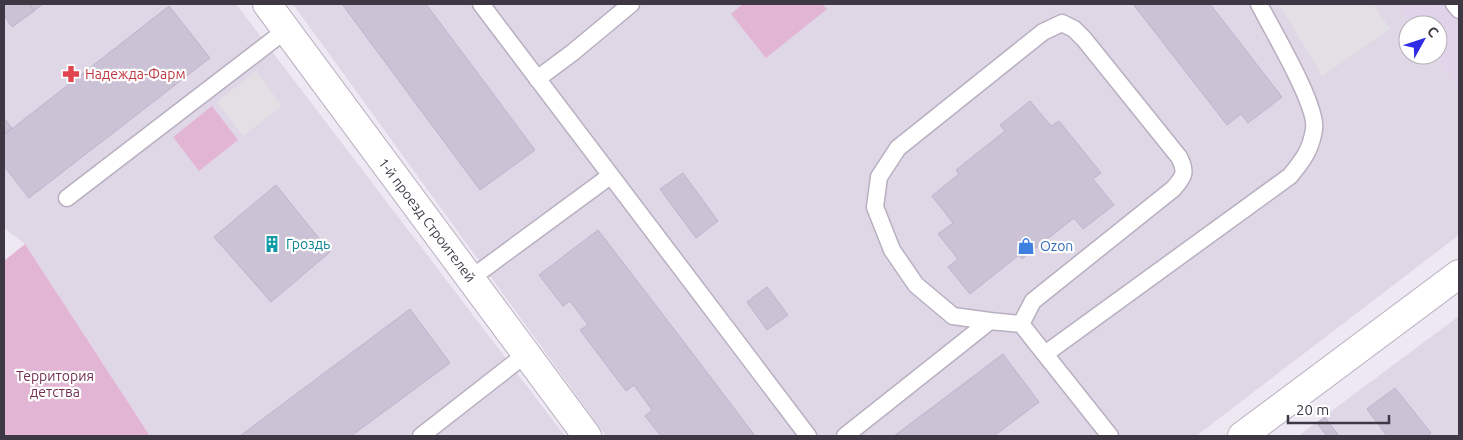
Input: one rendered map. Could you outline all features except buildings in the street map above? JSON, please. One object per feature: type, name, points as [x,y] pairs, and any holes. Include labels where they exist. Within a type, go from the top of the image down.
[{"type":"street","name":"1-й проезд Строителей","points":[[267,4],[587,436]]},
{"type":"street","points":[[1242,436],[1459,274]]},
{"type":"lane","points":[[481,4],[808,436]]},
{"type":"lane","points":[[537,79],[572,53],[631,4]]},
{"type":"lane","points":[[1045,354],[1290,176],[1307,154],[1315,127],[1308,99],[1259,4]]},
{"type":"lane","points":[[1454,4],[1459,10]]},
{"type":"lane","points":[[1021,324],[1032,301],[1173,189],[1183,178],[1184,167],[1179,157],[1084,39],[1074,29],[1062,24],[1043,32],[898,148],[879,176],[875,207],[892,250],[916,284],[953,316],[1021,324],[1110,436]]},
{"type":"lane","points":[[67,198],[286,30]]},
{"type":"lane","points":[[470,279],[610,176]]},
{"type":"lane","points":[[845,436],[990,321]]},
{"type":"lane","points":[[421,436],[526,354]]},
{"type":"shaded area","points":[[4,4],[236,4],[565,436],[150,436],[25,244],[4,228]]},
{"type":"shaded area","points":[[293,4],[1396,4],[1404,15],[1398,15],[1398,65],[1442,65],[1459,88],[1459,235],[1196,436],[606,436]]},
{"type":"shaded area","points":[[1279,4],[1373,4],[1390,29],[1322,76]]},
{"type":"shaded area","points":[[1396,4],[1459,4],[1459,88],[1442,65],[1448,65],[1448,15],[1404,15]]},
{"type":"shaded area","points":[[256,71],[282,106],[243,136],[217,102]]},
{"type":"shaded area","points":[[1459,316],[1459,436],[1298,436]]},
{"type":"green space","points":[[743,4],[822,4],[827,9],[766,58],[731,14]]},
{"type":"green space","points":[[212,106],[238,140],[199,171],[173,137]]},
{"type":"green space","name":"Территория детства","points":[[25,244],[150,436],[4,436],[4,261]]},
{"type":"place","name":"Надежда-Фарм","points":[[71,74]]},
{"type":"place","name":"Гроздь","points":[[272,244]]},
{"type":"place","name":"Ozon","points":[[1026,246]]}]
